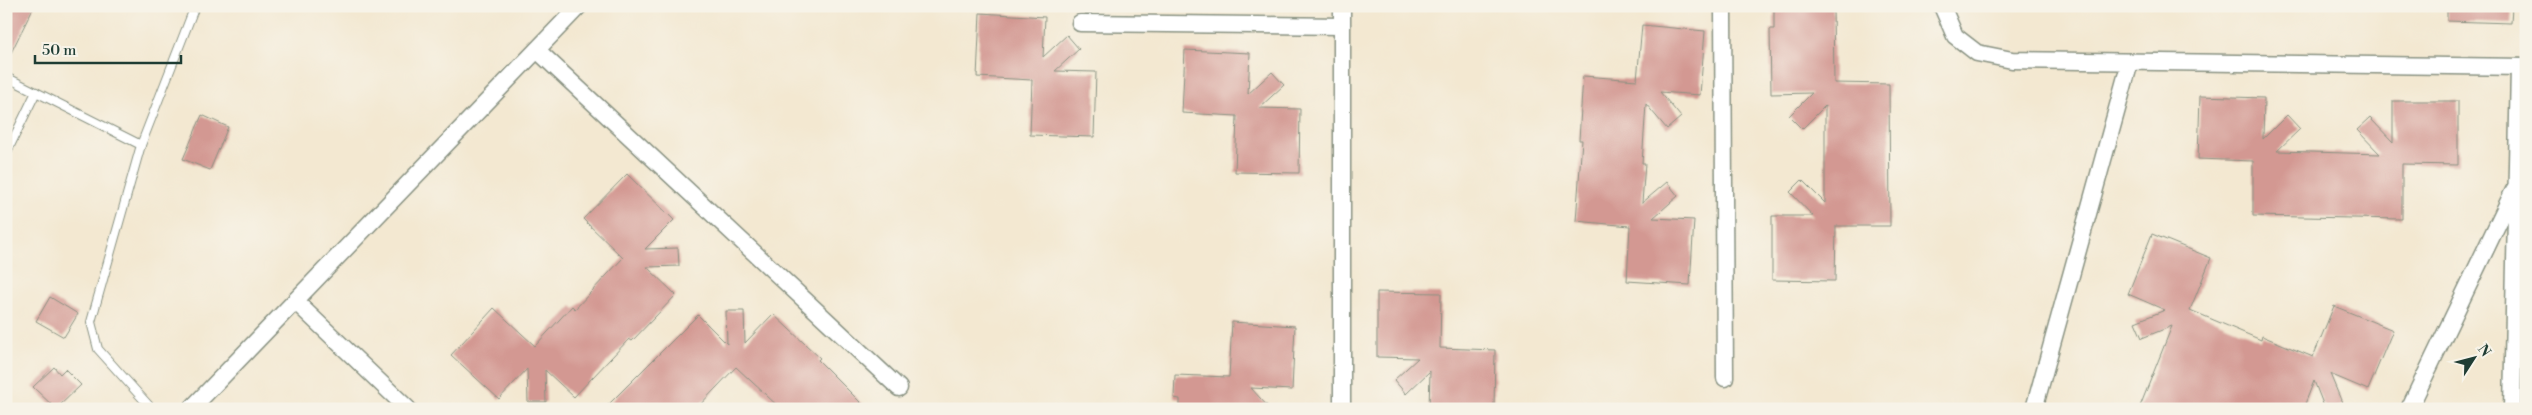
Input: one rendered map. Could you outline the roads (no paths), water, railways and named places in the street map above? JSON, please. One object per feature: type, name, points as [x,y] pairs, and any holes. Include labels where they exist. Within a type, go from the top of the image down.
[{"type":"street","points":[[192,409],[579,6]]},
{"type":"street","points":[[1342,6],[1342,409]]},
{"type":"street","points":[[1724,6],[1725,378]]},
{"type":"street","points":[[1942,6],[1955,36],[1977,53],[2012,60],[2522,67],[2516,186],[2512,409]]},
{"type":"street","points":[[1080,23],[1342,26]]},
{"type":"street","points":[[537,50],[899,388]]},
{"type":"street","points":[[2034,409],[2130,62]]},
{"type":"street","points":[[2409,409],[2516,186]]},
{"type":"street","points":[[295,301],[408,409]]},
{"type":"lane","points":[[152,409],[98,349],[91,322],[141,145],[195,6]]},
{"type":"lane","points":[[6,78],[141,145]]},
{"type":"lane","points":[[6,154],[36,92]]}]
